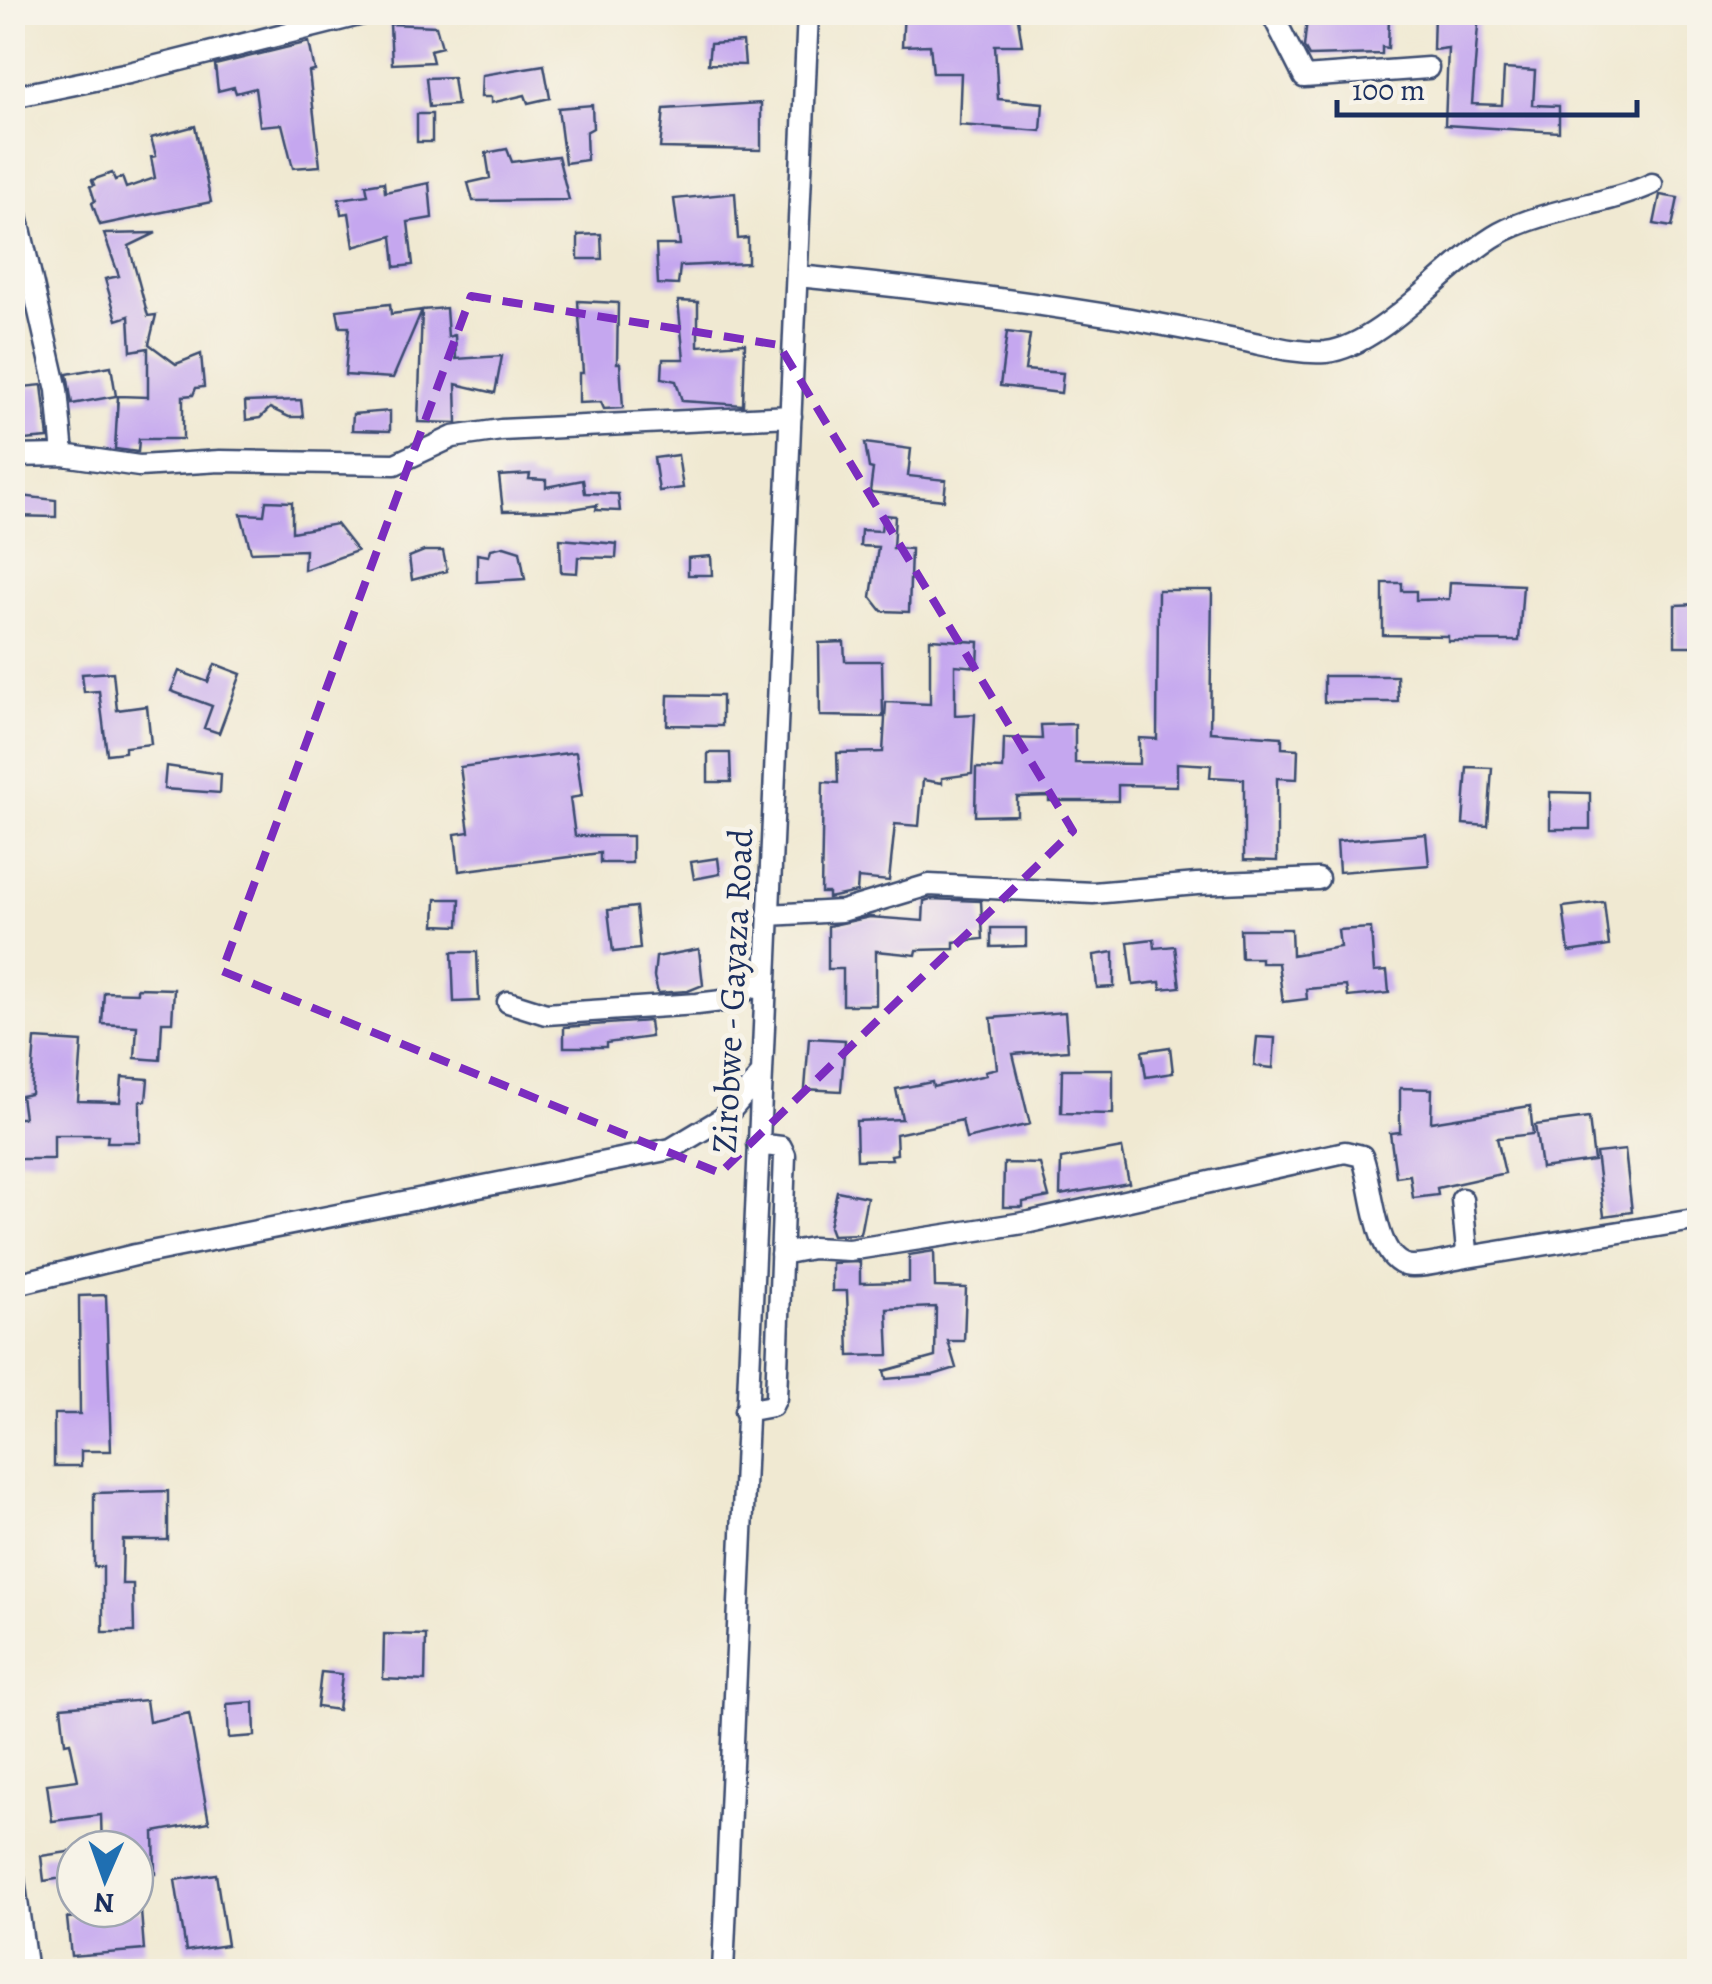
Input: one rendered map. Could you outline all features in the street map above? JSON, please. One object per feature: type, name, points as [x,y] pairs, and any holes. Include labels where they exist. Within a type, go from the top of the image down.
[{"type":"street","points":[[12,97],[129,73],[371,12]]},
{"type":"street","name":"Zirobwe - Gayaza Road","points":[[723,1972],[808,12]]},
{"type":"street","points":[[1271,12],[1304,77],[1428,68]]},
{"type":"street","points":[[798,276],[968,293],[1295,350],[1328,352],[1355,342],[1381,325],[1443,279],[1465,256],[1502,232],[1549,215],[1623,197],[1652,184]]},
{"type":"street","points":[[14,202],[57,390],[63,455]]},
{"type":"street","points":[[12,456],[63,455],[139,466],[220,461],[396,464],[454,438],[501,430],[790,416]]},
{"type":"street","points":[[768,914],[842,911],[929,885],[1093,893],[1318,879]]},
{"type":"street","points":[[508,1002],[546,1014],[697,1004],[730,1000],[766,978]]},
{"type":"street","points":[[12,1285],[135,1255],[671,1149],[726,1116],[762,1075]]},
{"type":"street","points":[[746,1410],[772,1406],[776,1398],[785,1154],[781,1147],[758,1144]]},
{"type":"street","points":[[781,1254],[812,1248],[849,1250],[1030,1222],[1346,1152],[1362,1156],[1368,1170],[1372,1205],[1388,1253],[1402,1265],[1700,1219]]},
{"type":"street","points":[[1461,1258],[1467,1251],[1462,1199]]},
{"type":"street","points":[[12,1865],[27,1972]]},
{"type":"highlighted area","points":[[471,296],[779,345],[1073,831],[720,1173],[222,971]]},
{"type":"building","points":[[904,12],[1017,12],[1022,45],[995,45],[998,99],[1043,103],[1041,131],[959,125],[961,73],[933,73],[930,45],[902,46]]},
{"type":"building","points":[[1434,12],[1479,12],[1472,104],[1502,105],[1504,69],[1535,71],[1533,105],[1559,106],[1559,132],[1445,125],[1448,48],[1433,50]]},
{"type":"building","points":[[1389,16],[1388,48],[1382,47],[1382,54],[1309,56],[1304,47],[1307,19]]},
{"type":"building","points":[[390,24],[436,26],[442,47],[430,50],[433,62],[392,64]]},
{"type":"building","points":[[309,42],[315,71],[309,72],[320,166],[293,168],[282,124],[260,126],[255,88],[236,93],[234,87],[218,91],[215,65]]},
{"type":"building","points":[[743,42],[745,65],[708,64],[710,44]]},
{"type":"building","points":[[544,65],[550,98],[528,103],[525,95],[491,103],[491,97],[481,97],[482,75]]},
{"type":"building","points":[[453,77],[457,105],[429,107],[426,78]]},
{"type":"building","points":[[761,103],[761,150],[660,148],[664,109]]},
{"type":"building","points":[[592,105],[593,128],[586,132],[587,160],[565,163],[558,108]]},
{"type":"building","points":[[417,114],[432,114],[432,142],[417,142]]},
{"type":"building","points":[[195,126],[211,202],[100,225],[92,203],[92,180],[112,173],[115,180],[122,177],[126,188],[155,178],[151,157],[156,156],[151,138]]},
{"type":"building","points":[[507,149],[512,162],[558,156],[569,200],[473,201],[468,183],[490,178],[486,153]]},
{"type":"building","points":[[384,182],[385,192],[429,183],[432,218],[408,222],[413,265],[395,267],[392,236],[354,247],[349,213],[341,214],[339,199],[368,195],[366,185]]},
{"type":"building","points":[[735,193],[738,239],[748,238],[748,263],[680,266],[678,285],[658,284],[656,245],[680,245],[674,199]]},
{"type":"building","points":[[1660,195],[1678,198],[1672,227],[1654,224]]},
{"type":"building","points":[[156,233],[129,246],[148,316],[156,315],[149,344],[176,364],[201,354],[204,387],[196,388],[193,395],[183,396],[183,439],[139,439],[138,452],[115,449],[118,396],[148,397],[148,348],[131,351],[129,316],[117,320],[105,279],[119,276],[104,234]]},
{"type":"building","points":[[601,234],[602,259],[578,259],[578,235]]},
{"type":"building","points":[[578,301],[618,303],[617,363],[623,408],[604,409],[601,402],[579,403],[579,373],[583,373]]},
{"type":"building","points":[[678,301],[698,302],[698,346],[745,343],[743,405],[682,401],[676,381],[662,378],[663,359],[684,359]]},
{"type":"building","points":[[390,304],[391,314],[422,310],[393,378],[345,375],[349,327],[340,327],[337,310]]},
{"type":"building","points":[[446,308],[448,337],[455,335],[456,359],[502,356],[495,393],[456,384],[457,423],[418,422],[422,310]]},
{"type":"building","points":[[1007,332],[1030,335],[1025,370],[1063,373],[1061,393],[1000,386]]},
{"type":"building","points":[[111,366],[116,396],[72,404],[67,374]]},
{"type":"building","points":[[42,385],[48,438],[24,440],[23,430],[16,431],[12,388]]},
{"type":"building","points":[[301,400],[303,417],[289,417],[270,408],[260,418],[246,420],[245,402]]},
{"type":"building","points":[[390,411],[390,431],[352,430],[353,414]]},
{"type":"building","points":[[865,443],[911,449],[908,476],[946,480],[944,500],[870,492],[873,469],[869,468]]},
{"type":"building","points":[[678,455],[683,488],[659,491],[654,458]]},
{"type":"building","points":[[530,474],[529,479],[546,480],[546,487],[583,480],[585,493],[618,494],[620,511],[596,510],[597,505],[567,510],[503,511],[499,476]]},
{"type":"building","points":[[12,495],[56,500],[56,517],[12,516]]},
{"type":"building","points":[[266,501],[292,502],[292,532],[336,524],[357,551],[304,570],[305,550],[251,552],[241,514],[264,515]]},
{"type":"building","points":[[883,515],[895,516],[893,548],[911,549],[909,612],[882,611],[871,597],[878,547],[860,546],[861,530],[881,531]]},
{"type":"building","points":[[560,539],[617,544],[616,558],[578,557],[577,573],[561,572]]},
{"type":"building","points":[[504,546],[520,551],[525,579],[477,582],[477,554],[489,556],[491,549]]},
{"type":"building","points":[[424,551],[443,551],[447,571],[412,580],[409,557]]},
{"type":"building","points":[[711,556],[712,575],[688,575],[688,558]]},
{"type":"building","points":[[1450,582],[1523,585],[1519,641],[1448,641],[1448,636],[1383,635],[1383,583],[1402,583],[1402,591],[1416,591],[1416,600],[1449,599]]},
{"type":"building","points":[[1158,590],[1212,590],[1210,732],[1282,737],[1282,748],[1298,749],[1297,779],[1277,778],[1277,861],[1244,860],[1244,779],[1210,777],[1211,765],[1177,763],[1177,786],[1118,785],[1118,801],[1017,797],[1017,815],[975,816],[976,768],[1003,769],[1004,738],[1042,739],[1041,725],[1075,724],[1075,763],[1139,764],[1139,738],[1157,739]]},
{"type":"building","points":[[1700,604],[1700,646],[1675,646],[1675,605]]},
{"type":"building","points":[[930,639],[979,642],[978,667],[955,665],[955,715],[975,714],[972,774],[942,778],[942,783],[923,780],[919,826],[895,824],[889,881],[858,878],[857,892],[828,898],[828,893],[821,893],[823,782],[838,783],[837,753],[883,752],[886,702],[930,704]]},
{"type":"building","points":[[844,642],[845,661],[882,661],[883,717],[820,716],[819,643]]},
{"type":"building","points":[[215,664],[241,674],[219,733],[204,728],[212,706],[171,691],[179,671],[208,682]]},
{"type":"building","points":[[113,672],[117,710],[147,706],[151,744],[107,754],[99,691],[84,692],[82,674]]},
{"type":"building","points":[[1324,676],[1397,676],[1398,702],[1324,702]]},
{"type":"building","points":[[668,695],[722,696],[722,726],[667,725]]},
{"type":"building","points":[[576,752],[582,796],[570,798],[575,836],[632,836],[632,863],[600,863],[600,853],[459,871],[455,834],[469,832],[460,767]]},
{"type":"building","points":[[708,753],[730,753],[731,782],[708,782]]},
{"type":"building","points":[[166,766],[221,774],[220,793],[164,789]]},
{"type":"building","points":[[1467,767],[1492,768],[1488,826],[1463,824]]},
{"type":"building","points":[[1550,792],[1590,793],[1590,829],[1550,829]]},
{"type":"building","points":[[1426,834],[1429,865],[1339,872],[1337,841]]},
{"type":"building","points":[[718,858],[720,874],[694,879],[691,862]]},
{"type":"building","points":[[436,899],[460,899],[459,926],[435,925]]},
{"type":"building","points":[[924,901],[981,901],[983,939],[954,942],[954,949],[917,950],[916,955],[876,951],[876,1005],[843,1005],[843,969],[828,969],[828,926],[870,917],[923,921]]},
{"type":"building","points":[[1604,902],[1609,946],[1569,952],[1563,907]]},
{"type":"building","points":[[636,907],[640,949],[613,952],[608,910]]},
{"type":"building","points":[[991,928],[1026,928],[1026,946],[991,947]]},
{"type":"building","points":[[1371,928],[1374,972],[1387,971],[1389,993],[1348,997],[1346,986],[1306,989],[1307,999],[1283,1002],[1278,963],[1241,958],[1240,929],[1291,929],[1292,955],[1340,947],[1338,930]]},
{"type":"building","points":[[1154,939],[1155,948],[1175,946],[1180,987],[1161,989],[1160,982],[1133,985],[1128,942]]},
{"type":"building","points":[[699,949],[703,985],[688,991],[658,993],[654,977],[656,957]]},
{"type":"building","points":[[452,952],[477,952],[479,1001],[454,1002]]},
{"type":"building","points":[[1114,952],[1114,987],[1097,988],[1094,955]]},
{"type":"building","points":[[137,988],[174,989],[172,1022],[162,1022],[160,1060],[135,1058],[137,1026],[102,1024],[104,992],[137,993]]},
{"type":"building","points":[[1065,1012],[1068,1050],[1013,1054],[1030,1124],[966,1139],[962,1120],[896,1134],[897,1154],[891,1155],[892,1159],[857,1160],[856,1121],[902,1119],[896,1089],[932,1082],[933,1087],[986,1075],[985,1071],[997,1068],[991,1018]]},
{"type":"building","points":[[649,1021],[651,1037],[606,1043],[606,1047],[564,1047],[564,1027]]},
{"type":"building","points":[[1257,1037],[1275,1038],[1273,1068],[1254,1066]]},
{"type":"building","points":[[809,1038],[845,1040],[841,1091],[805,1089]]},
{"type":"building","points":[[35,1039],[82,1042],[78,1101],[120,1102],[122,1077],[148,1079],[146,1101],[140,1101],[140,1142],[107,1142],[108,1135],[54,1135],[54,1159],[17,1159],[17,1118],[24,1118],[21,1096],[31,1094]]},
{"type":"building","points":[[1170,1047],[1173,1073],[1146,1077],[1142,1051]]},
{"type":"building","points":[[1062,1069],[1113,1069],[1113,1114],[1061,1113]]},
{"type":"building","points":[[1400,1088],[1432,1089],[1431,1122],[1530,1106],[1533,1134],[1497,1138],[1505,1173],[1437,1188],[1438,1195],[1413,1198],[1410,1175],[1396,1177],[1390,1133],[1400,1132]]},
{"type":"building","points":[[1589,1118],[1594,1161],[1541,1168],[1535,1125]]},
{"type":"building","points":[[1122,1148],[1129,1183],[1060,1195],[1061,1159]]},
{"type":"building","points":[[1625,1150],[1632,1212],[1604,1216],[1596,1153]]},
{"type":"building","points":[[1004,1163],[1040,1164],[1049,1197],[1023,1202],[1023,1207],[1003,1207]]},
{"type":"building","points":[[837,1191],[867,1197],[860,1234],[832,1235],[829,1227]]},
{"type":"building","points":[[934,1251],[935,1287],[966,1288],[964,1341],[948,1341],[956,1368],[933,1375],[886,1379],[884,1371],[935,1357],[936,1307],[887,1309],[889,1355],[849,1356],[847,1291],[832,1291],[832,1263],[860,1262],[860,1283],[909,1282],[909,1255]]},
{"type":"building","points":[[106,1295],[111,1451],[81,1451],[81,1466],[54,1466],[54,1414],[80,1414],[79,1296]]},
{"type":"building","points":[[168,1491],[168,1540],[123,1540],[122,1584],[133,1584],[134,1632],[103,1632],[103,1567],[94,1567],[94,1493]]},
{"type":"building","points":[[384,1634],[426,1635],[425,1681],[383,1679]]},
{"type":"building","points":[[321,1672],[342,1674],[338,1710],[317,1707]]},
{"type":"building","points":[[146,1700],[149,1722],[189,1713],[209,1822],[155,1832],[101,1829],[101,1815],[52,1821],[47,1784],[78,1780],[70,1742],[65,1743],[61,1707]]},
{"type":"building","points":[[254,1702],[255,1736],[229,1738],[227,1704]]},
{"type":"building","points":[[55,1854],[55,1879],[44,1881],[41,1856]]},
{"type":"building","points":[[216,1874],[227,1945],[186,1951],[175,1880]]},
{"type":"building","points":[[68,1929],[142,1929],[144,1950],[71,1956]]}]
